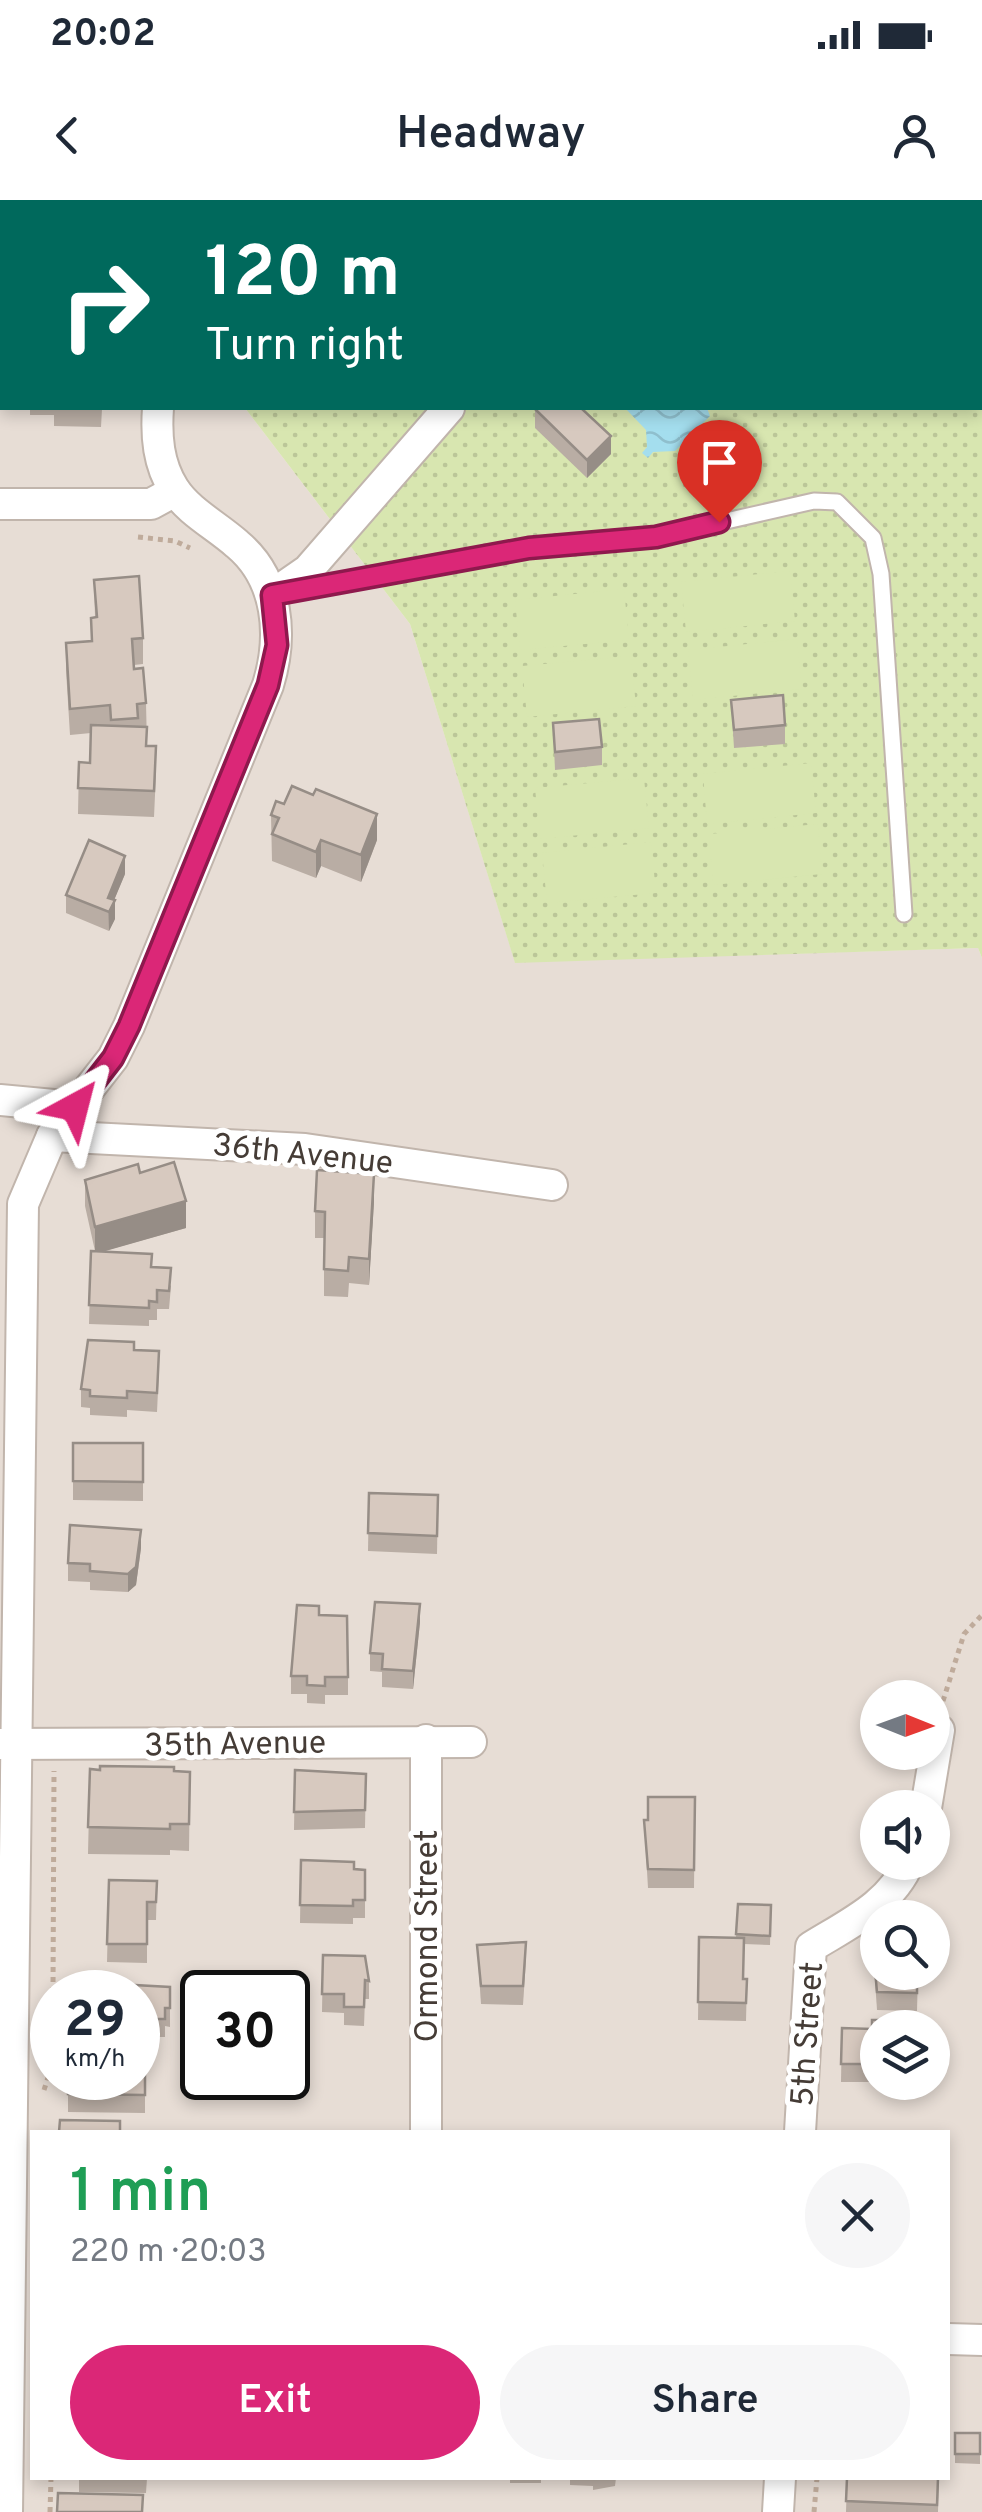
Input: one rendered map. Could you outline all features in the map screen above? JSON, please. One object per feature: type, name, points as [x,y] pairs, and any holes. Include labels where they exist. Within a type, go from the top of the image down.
[{"type":"street","points":[[7,2512],[13,2320],[9,1744],[22,1497],[9,1419],[23,1204],[52,1136],[113,1058],[129,1026],[268,685],[277,645],[272,595],[241,547],[175,491],[160,458],[158,410]]},
{"type":"street","points":[[272,595],[308,570],[447,410]]},
{"type":"street","points":[[0,504],[151,504],[175,491]]},
{"type":"street","points":[[0,1100],[75,1107]]},
{"type":"street","name":"36th Avenue","points":[[52,1136],[305,1148],[552,1185]]},
{"type":"street","name":"Ormond Street","points":[[426,1740],[426,2130]]},
{"type":"street","name":"35th Avenue","points":[[9,1744],[471,1742]]},
{"type":"street","name":"5th Street","points":[[800,2130],[811,1947],[876,1906],[902,1880]]},
{"type":"street","points":[[950,2339],[982,2340]]},
{"type":"street","points":[[778,2512],[780,2480]]},
{"type":"lane","points":[[272,595],[529,548],[656,537],[814,501],[837,502],[858,518],[873,538],[881,574],[904,914]]},
{"type":"path","points":[[120,537],[176,541],[206,556]]},
{"type":"path","points":[[948,1680],[964,1634],[982,1614]]},
{"type":"path","points":[[53,1970],[54,1744]]},
{"type":"path","points":[[50,2480],[50,2512]]},
{"type":"path","points":[[814,2512],[816,2480]]},
{"type":"shaded area","points":[[0,410],[247,410],[410,624],[515,962],[978,948],[982,958],[982,2512],[0,2512]]},
{"type":"green space","points":[[247,410],[982,410],[982,958],[978,948],[515,963],[410,624]]},
{"type":"green space","points":[[790,571],[795,621],[686,632],[681,582]]},
{"type":"green space","points":[[624,589],[629,640],[520,650],[515,600]]},
{"type":"green space","points":[[797,639],[802,689],[693,700],[688,650]]},
{"type":"green space","points":[[631,656],[636,706],[527,717],[522,666]]},
{"type":"green space","points":[[811,763],[816,813],[707,824],[703,774]]},
{"type":"green space","points":[[644,778],[649,828],[540,839],[535,788]]},
{"type":"green space","points":[[818,824],[822,874],[713,885],[709,834]]},
{"type":"green space","points":[[651,842],[656,893],[547,903],[542,853]]},
{"type":"water","points":[[627,410],[708,410],[710,416],[675,451],[653,452],[648,458],[642,453],[647,447],[646,430]]},
{"type":"building","points":[[536,410],[583,410],[611,436],[587,460]]},
{"type":"building","points":[[139,576],[143,638],[132,639],[134,669],[143,668],[146,703],[137,704],[138,718],[111,720],[110,705],[70,709],[66,643],[92,641],[91,618],[97,617],[94,580]]},
{"type":"building","points":[[783,695],[785,725],[734,730],[731,700]]},
{"type":"building","points":[[599,719],[602,747],[555,752],[553,723]]},
{"type":"building","points":[[91,725],[147,727],[146,746],[156,746],[154,791],[78,788],[79,762],[90,763]]},
{"type":"building","points":[[292,786],[313,795],[316,789],[377,814],[361,855],[321,840],[316,852],[272,834],[279,818],[271,815],[276,801],[284,804]]},
{"type":"building","points":[[89,840],[125,856],[108,898],[115,900],[109,912],[66,895]]},
{"type":"building","points":[[174,1162],[186,1201],[95,1227],[85,1180],[138,1164],[140,1173]]},
{"type":"building","points":[[317,1170],[374,1174],[369,1259],[349,1257],[348,1271],[324,1269],[325,1212],[315,1211]]},
{"type":"building","points":[[91,1251],[152,1254],[151,1267],[171,1268],[169,1291],[157,1290],[157,1302],[149,1301],[149,1308],[89,1305]]},
{"type":"building","points":[[88,1340],[134,1342],[134,1350],[159,1351],[157,1393],[127,1391],[127,1398],[90,1396],[90,1390],[81,1389]]},
{"type":"building","points":[[73,1443],[143,1443],[143,1482],[73,1481]]},
{"type":"building","points":[[369,1493],[438,1495],[437,1536],[368,1533]]},
{"type":"building","points":[[70,1525],[141,1530],[136,1567],[128,1574],[90,1571],[90,1564],[68,1563]]},
{"type":"building","points":[[375,1602],[420,1604],[413,1671],[382,1669],[383,1654],[370,1653]]},
{"type":"building","points":[[297,1605],[319,1606],[319,1615],[347,1616],[348,1677],[325,1677],[325,1686],[307,1685],[307,1676],[291,1676]]},
{"type":"building","points":[[100,1766],[174,1767],[174,1771],[190,1772],[189,1824],[170,1824],[170,1829],[88,1827],[90,1769],[100,1770]]},
{"type":"building","points":[[295,1770],[366,1774],[365,1810],[294,1812]]},
{"type":"building","points":[[648,1797],[695,1797],[694,1870],[648,1869],[644,1820],[648,1820]]},
{"type":"building","points":[[301,1860],[354,1862],[354,1869],[365,1870],[365,1900],[353,1900],[353,1906],[300,1905]]},
{"type":"building","points":[[109,1880],[157,1881],[156,1902],[147,1902],[147,1944],[107,1944]]},
{"type":"building","points":[[738,1904],[771,1905],[770,1936],[736,1934]]},
{"type":"building","points":[[699,1937],[744,1938],[746,2003],[698,2002]]},
{"type":"building","points":[[526,1942],[523,1986],[481,1986],[477,1945]]},
{"type":"building","points":[[323,1955],[365,1956],[369,1981],[365,1980],[364,2007],[344,2007],[344,1994],[322,1994]]},
{"type":"building","points":[[160,1986],[170,1987],[170,2008],[165,2008],[165,2019],[160,2019]]},
{"type":"building","points":[[877,1990],[917,1990],[917,1993]]},
{"type":"building","points":[[842,2028],[860,2029],[860,2064],[841,2064]]},
{"type":"building","points":[[60,2120],[120,2121],[120,2130],[59,2130]]},
{"type":"building","points":[[955,2433],[980,2433],[980,2454],[955,2454]]},
{"type":"building","points":[[847,2480],[938,2480],[937,2505],[846,2501]]},
{"type":"building","points":[[58,2493],[143,2495],[142,2512],[57,2512]]},
{"type":"route","points":[[75,1107],[113,1058],[129,1026],[268,685],[277,645],[272,595],[529,548],[656,537],[719,522]]}]
